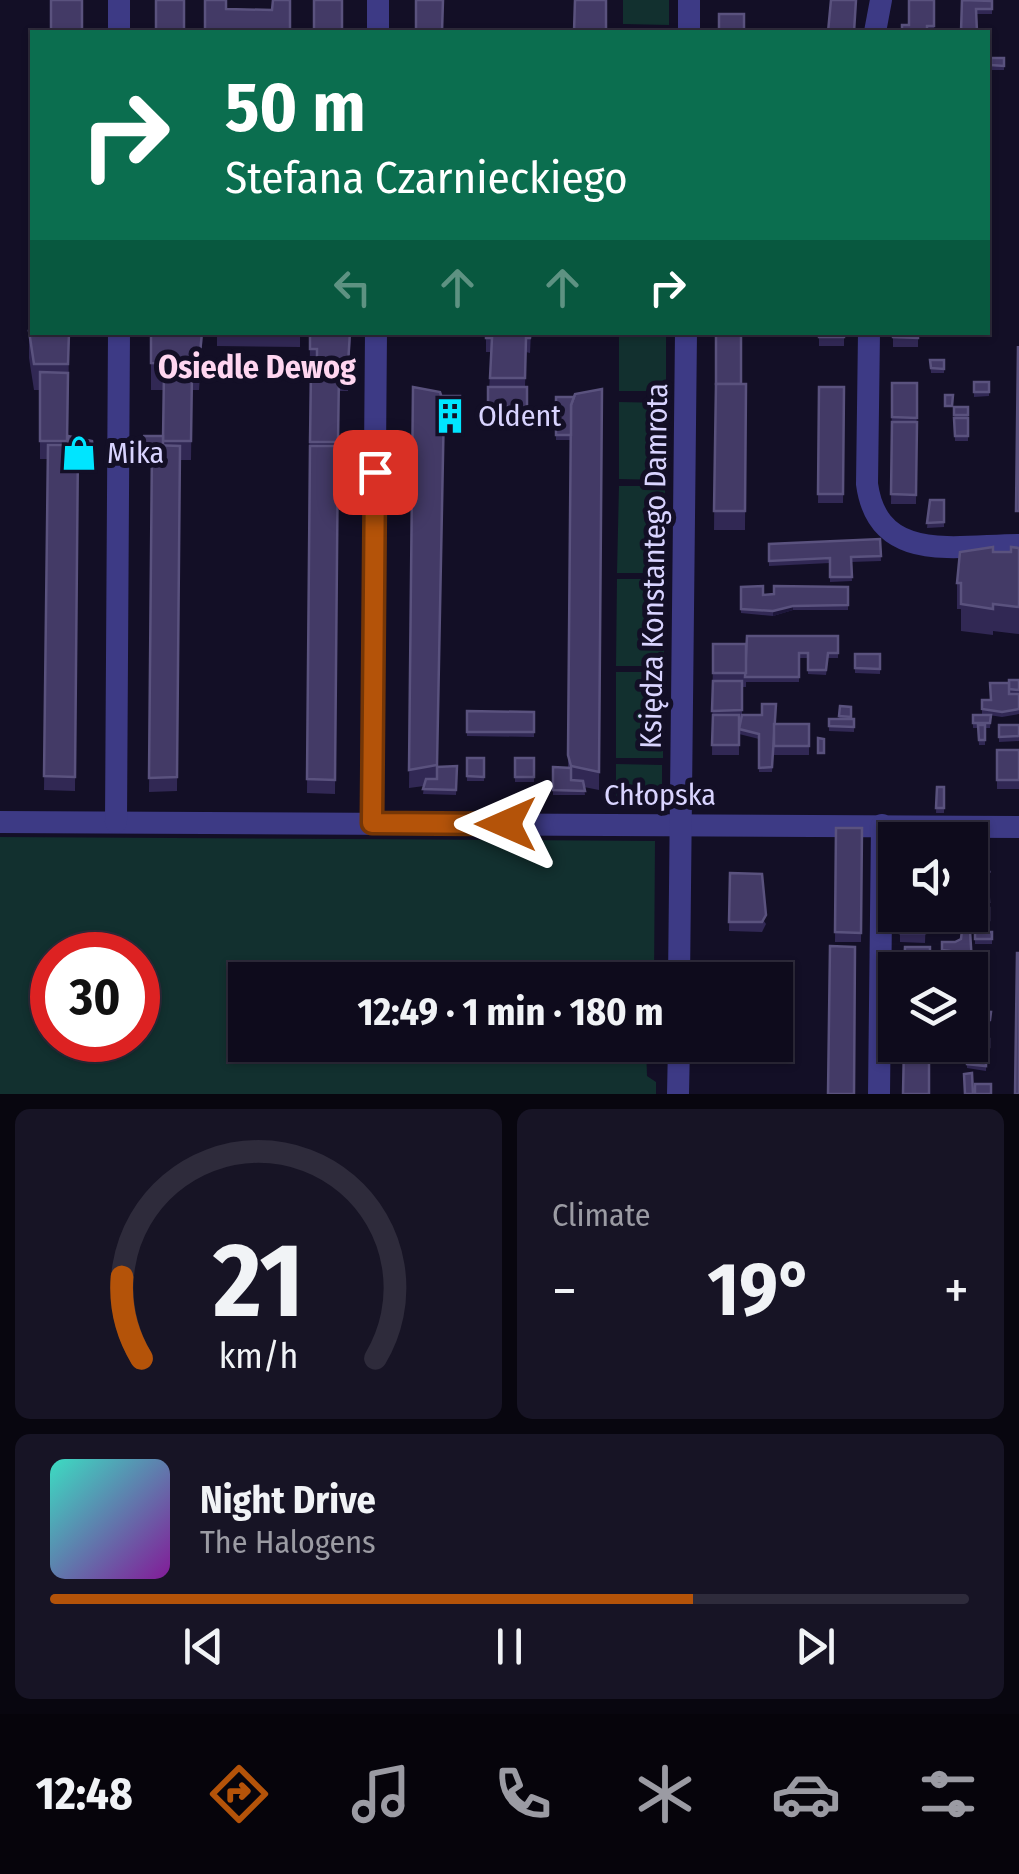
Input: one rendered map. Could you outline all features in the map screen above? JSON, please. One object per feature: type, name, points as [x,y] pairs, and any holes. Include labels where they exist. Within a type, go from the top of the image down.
[{"type":"street","points":[[119,30],[120,0]]},
{"type":"street","points":[[378,0],[378,30]]},
{"type":"street","points":[[688,30],[689,0]]},
{"type":"street","points":[[875,30],[881,0]]},
{"type":"street","points":[[116,822],[118,335]]},
{"type":"street","points":[[372,823],[376,335]]},
{"type":"street","name":"Księdza Konstantego Damrota","points":[[680,962],[686,335]]},
{"type":"street","points":[[869,335],[870,507],[879,524],[896,538],[914,544],[1019,545]]},
{"type":"street","name":"Chłopska","points":[[0,822],[878,825]]},
{"type":"street","name":"Chłopska","points":[[988,826],[1019,826]]},
{"type":"street","points":[[879,1094],[881,932]]},
{"type":"street","points":[[678,1094],[679,1062]]},
{"type":"green space","points":[[623,0],[669,0],[669,25],[623,24]]},
{"type":"green space","points":[[619,335],[666,335],[666,391],[619,391]]},
{"type":"green space","points":[[619,402],[666,403],[665,480],[619,479]]},
{"type":"green space","points":[[619,486],[665,486],[665,573],[617,573]]},
{"type":"green space","points":[[617,579],[664,579],[664,666],[616,666]]},
{"type":"green space","points":[[616,672],[663,672],[663,758],[616,758]]},
{"type":"green space","points":[[616,764],[662,765],[662,800],[616,800]]},
{"type":"green space","points":[[0,837],[655,841],[654,962],[228,962],[228,1062],[647,1062],[647,1076],[656,1082],[656,1094],[0,1094]]},
{"type":"building","points":[[51,0],[82,0],[82,30],[51,30]]},
{"type":"building","points":[[156,0],[184,0],[184,30],[156,30]]},
{"type":"building","points":[[205,0],[226,0],[226,9],[272,10],[273,0],[290,0],[290,30],[205,30]]},
{"type":"building","points":[[314,0],[342,0],[342,30],[314,30]]},
{"type":"building","points":[[416,0],[443,0],[442,30],[416,30]]},
{"type":"building","points":[[575,0],[606,0],[606,30],[574,30]]},
{"type":"building","points":[[831,0],[856,0],[854,30],[828,30]]},
{"type":"building","points":[[909,0],[934,0],[934,26],[927,26],[927,30],[902,30],[902,25],[909,25]]},
{"type":"building","points":[[962,0],[992,1],[992,9],[976,9],[977,30],[961,30]]},
{"type":"building","points":[[719,14],[744,14],[744,30],[719,30]]},
{"type":"building","points":[[991,58],[1004,58],[1004,66],[991,65]]},
{"type":"building","points":[[29,331],[30,335],[69,335],[68,364],[34,364]]},
{"type":"building","points":[[151,335],[202,335],[199,364],[151,363]]},
{"type":"building","points":[[310,335],[350,335],[348,364],[317,364],[317,349],[310,349]]},
{"type":"building","points":[[530,335],[526,338],[525,378],[490,378],[492,338],[486,338]]},
{"type":"building","points":[[716,335],[741,335],[741,384],[716,384]]},
{"type":"building","points":[[1018,346],[1019,511],[1016,511]]},
{"type":"building","points":[[930,360],[944,360],[944,369],[931,368]]},
{"type":"building","points":[[40,372],[68,373],[67,441],[40,441]]},
{"type":"building","points":[[164,372],[192,372],[191,441],[163,441]]},
{"type":"building","points":[[311,373],[339,373],[338,442],[310,442]]},
{"type":"building","points":[[974,382],[989,382],[989,392],[974,392]]},
{"type":"building","points":[[892,383],[917,383],[917,418],[892,417]]},
{"type":"building","points":[[716,384],[746,384],[745,511],[714,511]]},
{"type":"building","points":[[413,387],[440,392],[444,404],[437,765],[409,770]]},
{"type":"building","points":[[488,387],[527,387],[527,407],[488,406]]},
{"type":"building","points":[[819,387],[844,387],[843,494],[818,494]]},
{"type":"building","points":[[602,389],[599,772],[571,766],[568,755],[571,405],[575,394]]},
{"type":"building","points":[[945,395],[953,395],[952,406],[945,406]]},
{"type":"building","points":[[441,396],[460,396],[459,419],[444,419]]},
{"type":"building","points":[[556,397],[574,397],[571,435],[556,435]]},
{"type":"building","points":[[954,407],[968,407],[968,415],[954,415]]},
{"type":"building","points":[[954,418],[968,418],[968,436],[955,436]]},
{"type":"building","points":[[892,422],[917,422],[916,495],[891,494]]},
{"type":"building","points":[[68,436],[92,441],[94,455],[78,454],[78,445],[68,445]]},
{"type":"building","points":[[144,436],[163,436],[163,445],[152,445],[152,455],[136,455]]},
{"type":"building","points":[[48,445],[78,445],[75,777],[44,776]]},
{"type":"building","points":[[152,445],[180,446],[177,777],[149,778]]},
{"type":"building","points":[[310,446],[338,446],[335,780],[307,779]]},
{"type":"building","points":[[930,500],[944,500],[944,522],[927,523]]},
{"type":"building","points":[[880,539],[881,556],[851,557],[852,577],[830,577],[830,558],[769,561],[769,544]]},
{"type":"building","points":[[993,547],[993,552],[1019,548],[1019,607],[993,604],[993,609],[961,604],[961,583],[957,583],[960,552]]},
{"type":"building","points":[[763,586],[763,595],[774,594],[774,586],[848,587],[848,605],[793,606],[773,611],[741,609],[741,587]]},
{"type":"building","points":[[747,636],[838,636],[838,653],[828,653],[826,670],[808,670],[808,653],[799,653],[799,677],[745,677]]},
{"type":"building","points":[[713,644],[746,644],[746,673],[713,673]]},
{"type":"building","points":[[855,654],[880,654],[880,669],[855,668]]},
{"type":"building","points":[[1009,680],[1019,680],[1019,690],[1009,689]]},
{"type":"building","points":[[713,681],[742,681],[742,710],[712,711]]},
{"type":"building","points":[[990,683],[1009,683],[1009,694],[1019,694],[1019,709],[982,709],[982,700],[991,700]]},
{"type":"building","points":[[762,704],[776,704],[772,767],[759,768],[759,734],[739,729],[742,715],[762,715]]},
{"type":"building","points":[[840,706],[851,707],[851,717],[839,716]]},
{"type":"building","points":[[467,711],[534,712],[534,732],[467,732]]},
{"type":"building","points":[[713,715],[739,715],[739,745],[712,745]]},
{"type":"building","points":[[973,715],[991,715],[990,723],[973,723]]},
{"type":"building","points":[[829,719],[854,719],[854,727],[829,726]]},
{"type":"building","points":[[774,724],[809,724],[809,746],[774,746]]},
{"type":"building","points":[[978,725],[985,725],[985,740],[979,740]]},
{"type":"building","points":[[999,725],[1019,725],[1019,736],[999,737]]},
{"type":"building","points":[[818,738],[824,739],[824,753],[818,753]]},
{"type":"building","points":[[997,750],[1019,750],[1019,780],[997,780]]},
{"type":"building","points":[[467,758],[484,758],[484,777],[467,776]]},
{"type":"building","points":[[515,758],[534,758],[534,777],[515,777]]},
{"type":"building","points":[[457,766],[456,790],[423,789],[426,779],[437,779],[437,767]]},
{"type":"building","points":[[553,767],[571,768],[571,780],[583,781],[585,791],[553,790]]},
{"type":"building","points":[[937,787],[944,787],[944,808],[936,808]]},
{"type":"building","points":[[836,828],[862,828],[861,933],[835,932]]},
{"type":"building","points":[[730,873],[762,874],[766,915],[762,922],[729,922]]},
{"type":"building","points":[[962,932],[970,932],[971,952],[942,950],[942,942],[961,939]]},
{"type":"building","points":[[975,932],[992,932],[992,939],[975,939]]},
{"type":"building","points":[[830,946],[855,947],[854,1094],[828,1094]]},
{"type":"building","points":[[905,947],[930,947],[930,952],[905,952]]},
{"type":"building","points":[[1017,953],[1019,1094],[1015,1094]]},
{"type":"building","points":[[904,1062],[929,1062],[929,1094],[903,1094]]},
{"type":"building","points":[[972,1073],[973,1094],[965,1094],[964,1074]]},
{"type":"building","points":[[975,1084],[991,1084],[991,1094],[975,1094]]},
{"type":"place","name":"Oldent","points":[[450,416]]},
{"type":"place","name":"Mika","points":[[79,453]]},
{"type":"district","name":"Osiedle Dewog","points":[[257,367]]},
{"type":"route","points":[[375,472],[372,823],[506,824]]}]
